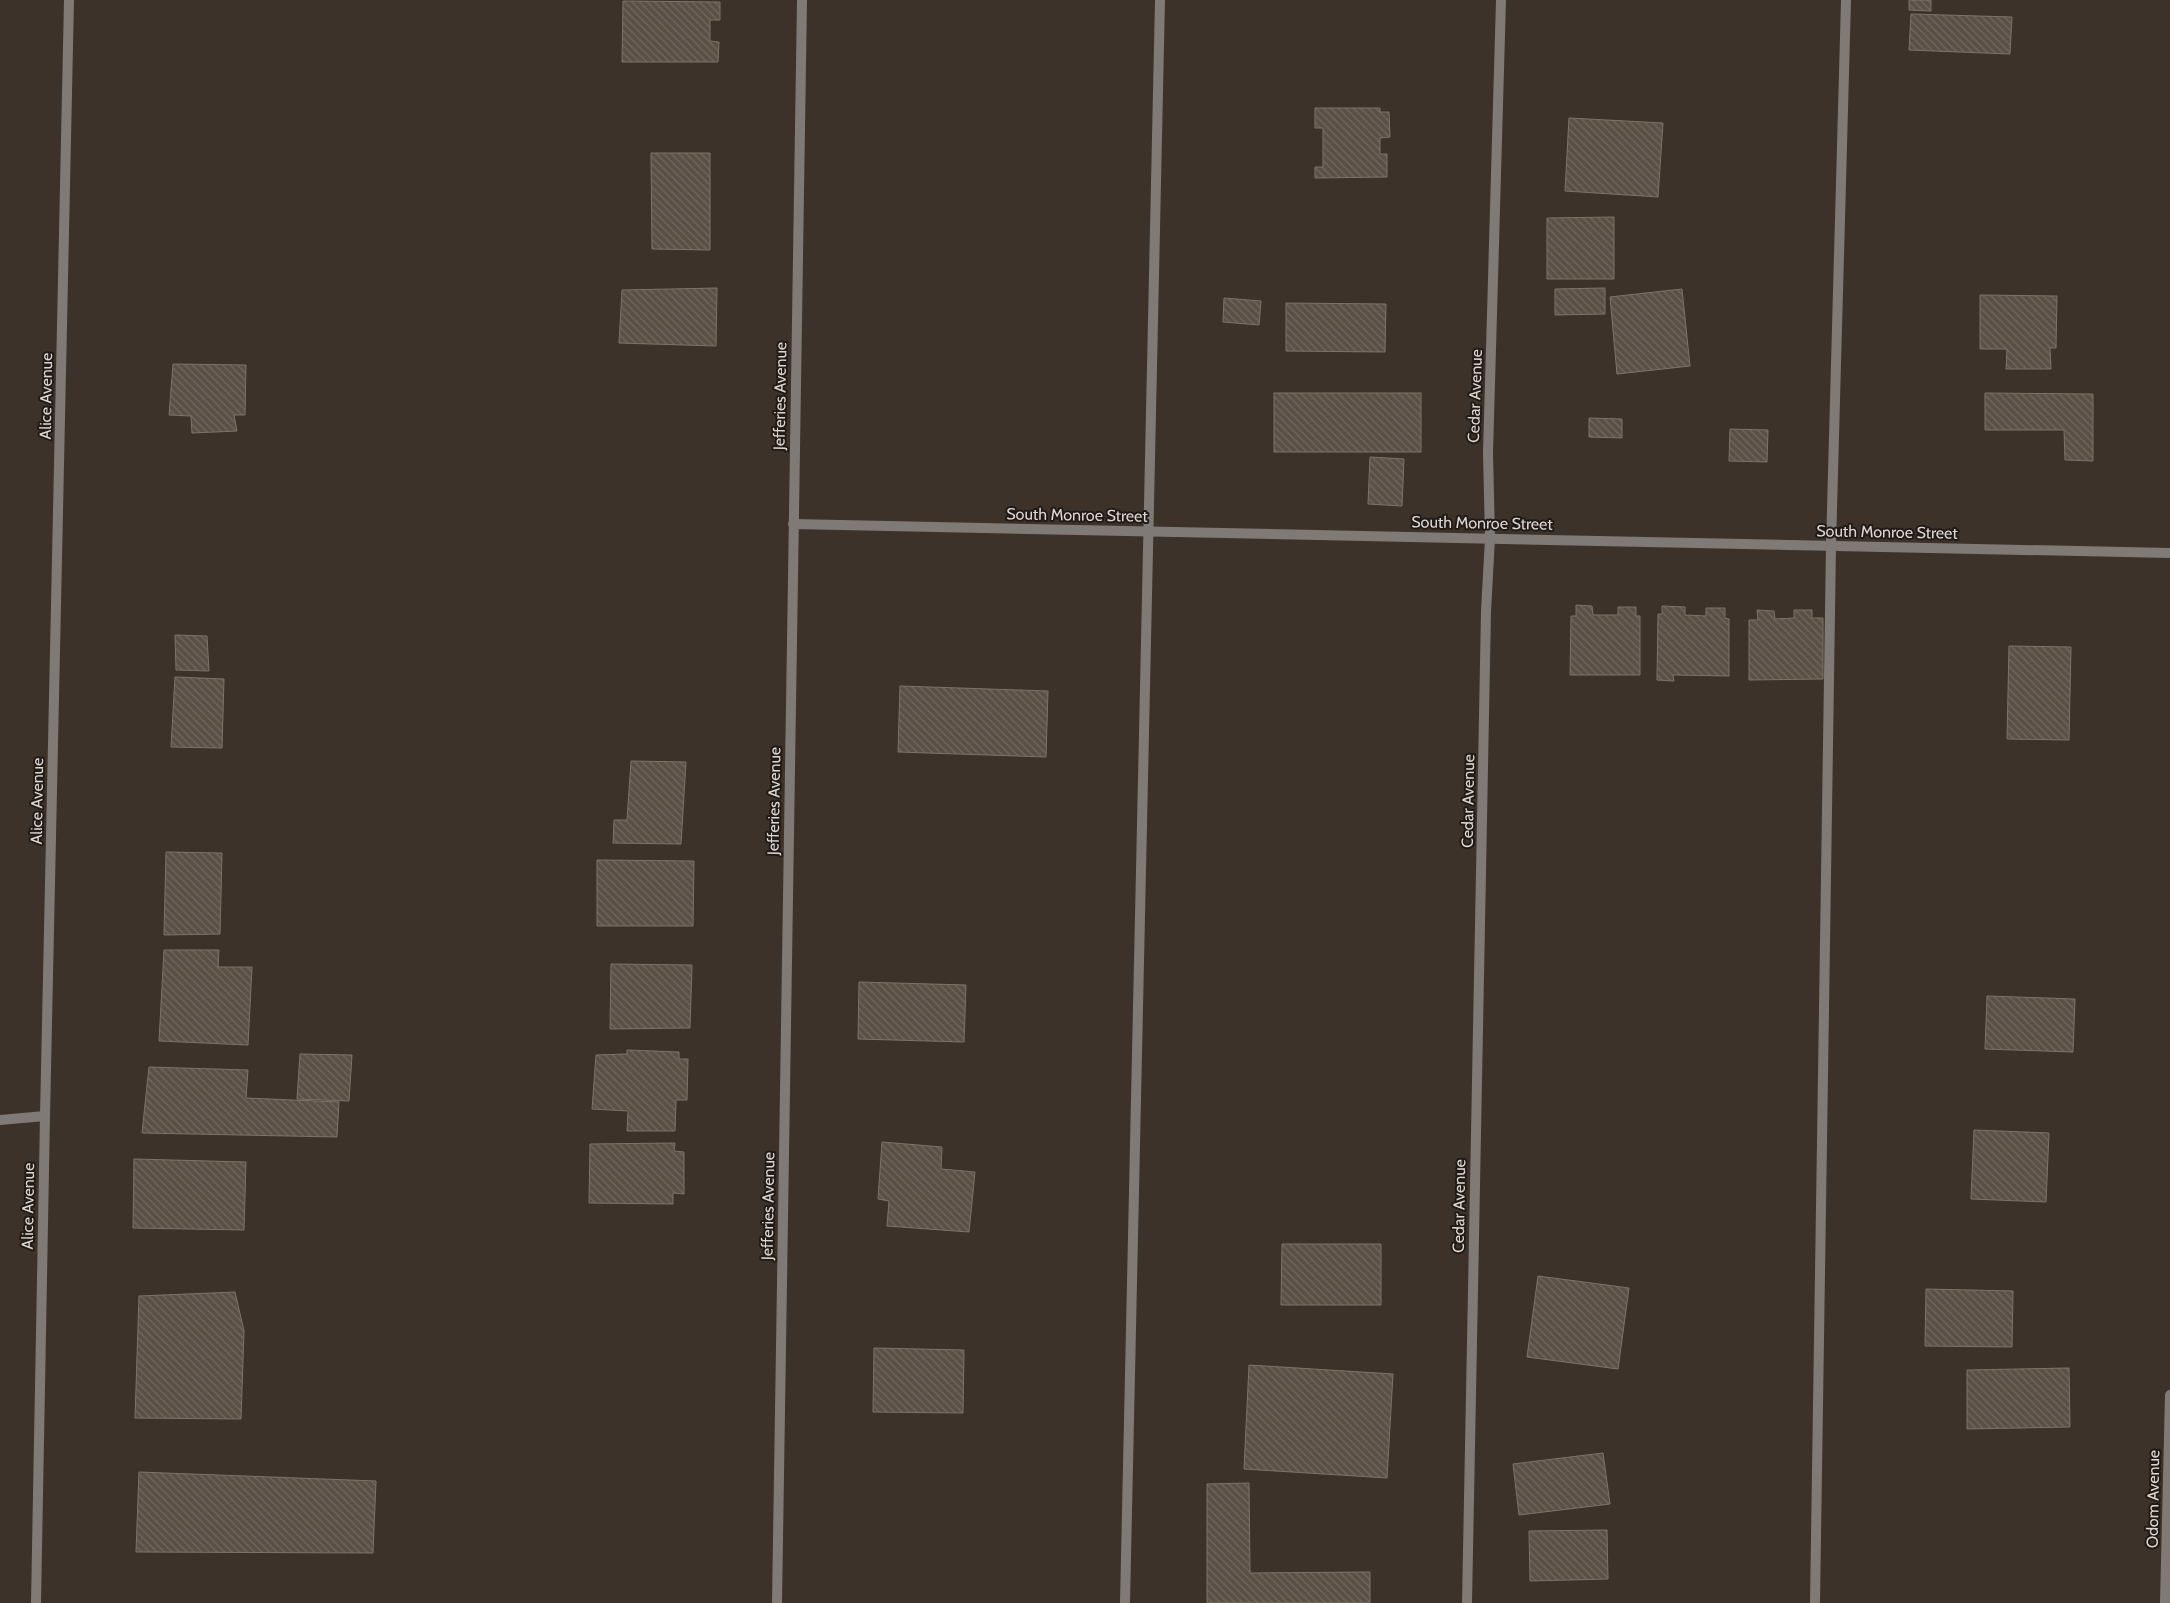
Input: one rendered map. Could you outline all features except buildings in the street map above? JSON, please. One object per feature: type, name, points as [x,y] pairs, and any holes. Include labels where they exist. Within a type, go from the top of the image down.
[{"type":"street","name":"Alice Avenue","points":[[36,1603],[69,0]]},
{"type":"street","name":"Jefferies Avenue","points":[[778,1603],[802,0]]},
{"type":"street","points":[[1125,1603],[1150,531],[1160,0]]},
{"type":"street","name":"Cedar Avenue","points":[[1467,1603],[1486,621],[1490,538],[1488,452],[1501,0]]},
{"type":"street","points":[[1815,1603],[1831,546],[1846,0]]},
{"type":"street","name":"South Monroe Street","points":[[793,524],[2170,553]]},
{"type":"street","points":[[0,1120],[45,1116]]},
{"type":"street","name":"Odom Avenue","points":[[2166,1603],[2170,1395]]}]
